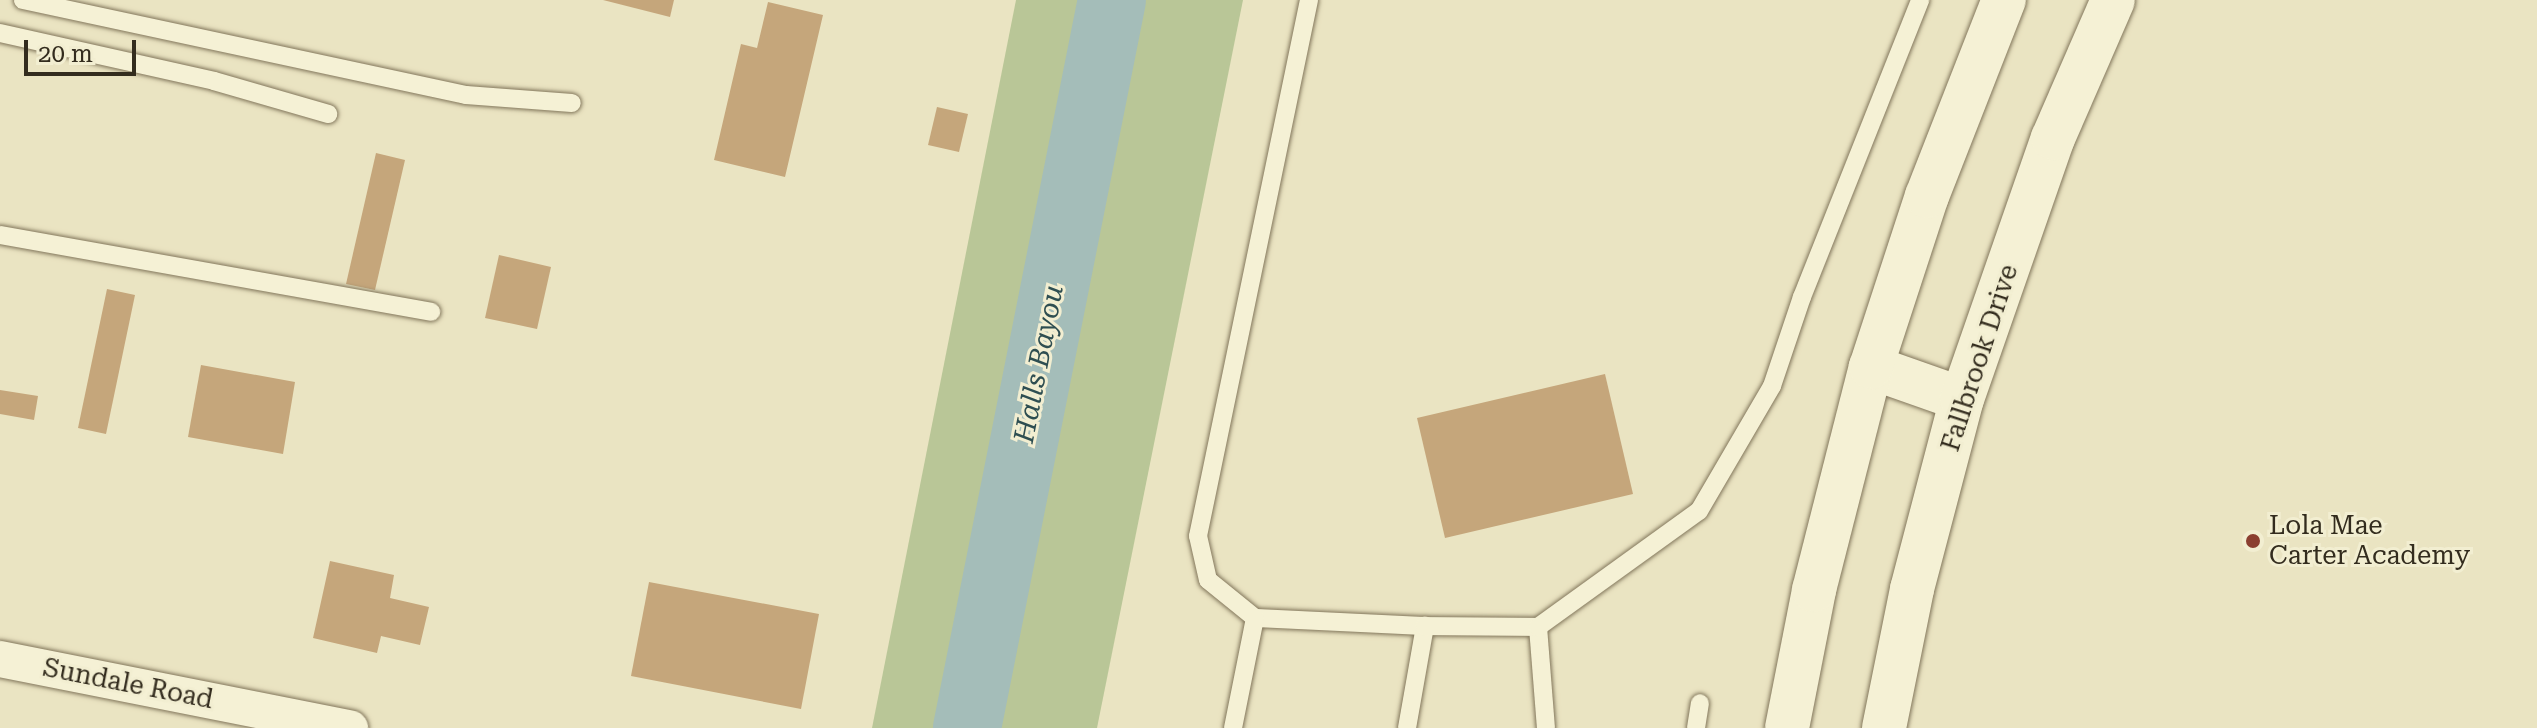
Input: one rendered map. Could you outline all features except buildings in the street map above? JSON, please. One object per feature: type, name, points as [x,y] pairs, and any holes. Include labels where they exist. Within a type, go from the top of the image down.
[{"type":"main road","points":[[1787,728],[1814,590],[1871,367],[1927,196],[2004,0]]},
{"type":"main road","name":"Fallbrook Drive","points":[[1884,728],[1912,589],[1962,399],[2053,138],[2113,0]]},
{"type":"main road","points":[[1871,367],[1962,399]]},
{"type":"street","name":"Sundale Road","points":[[0,659],[350,728]]},
{"type":"lane","points":[[23,0],[466,95],[572,103]]},
{"type":"lane","points":[[1309,0],[1198,536],[1208,580],[1255,618],[1425,626],[1538,627],[1699,511],[1772,386],[1920,0]]},
{"type":"lane","points":[[0,33],[214,81],[328,114]]},
{"type":"lane","points":[[0,235],[431,312]]},
{"type":"lane","points":[[1233,728],[1255,618]]},
{"type":"lane","points":[[1407,728],[1425,626]]},
{"type":"lane","points":[[1538,627],[1546,728]]},
{"type":"lane","points":[[1696,728],[1700,703]]},
{"type":"green space","points":[[1016,0],[1243,0],[1097,728],[872,728]]},
{"type":"waterway","name":"Halls Bayou","points":[[967,728],[1112,0]]},
{"type":"place","name":"Lola Mae Carter Academy","points":[[2253,541]]}]
